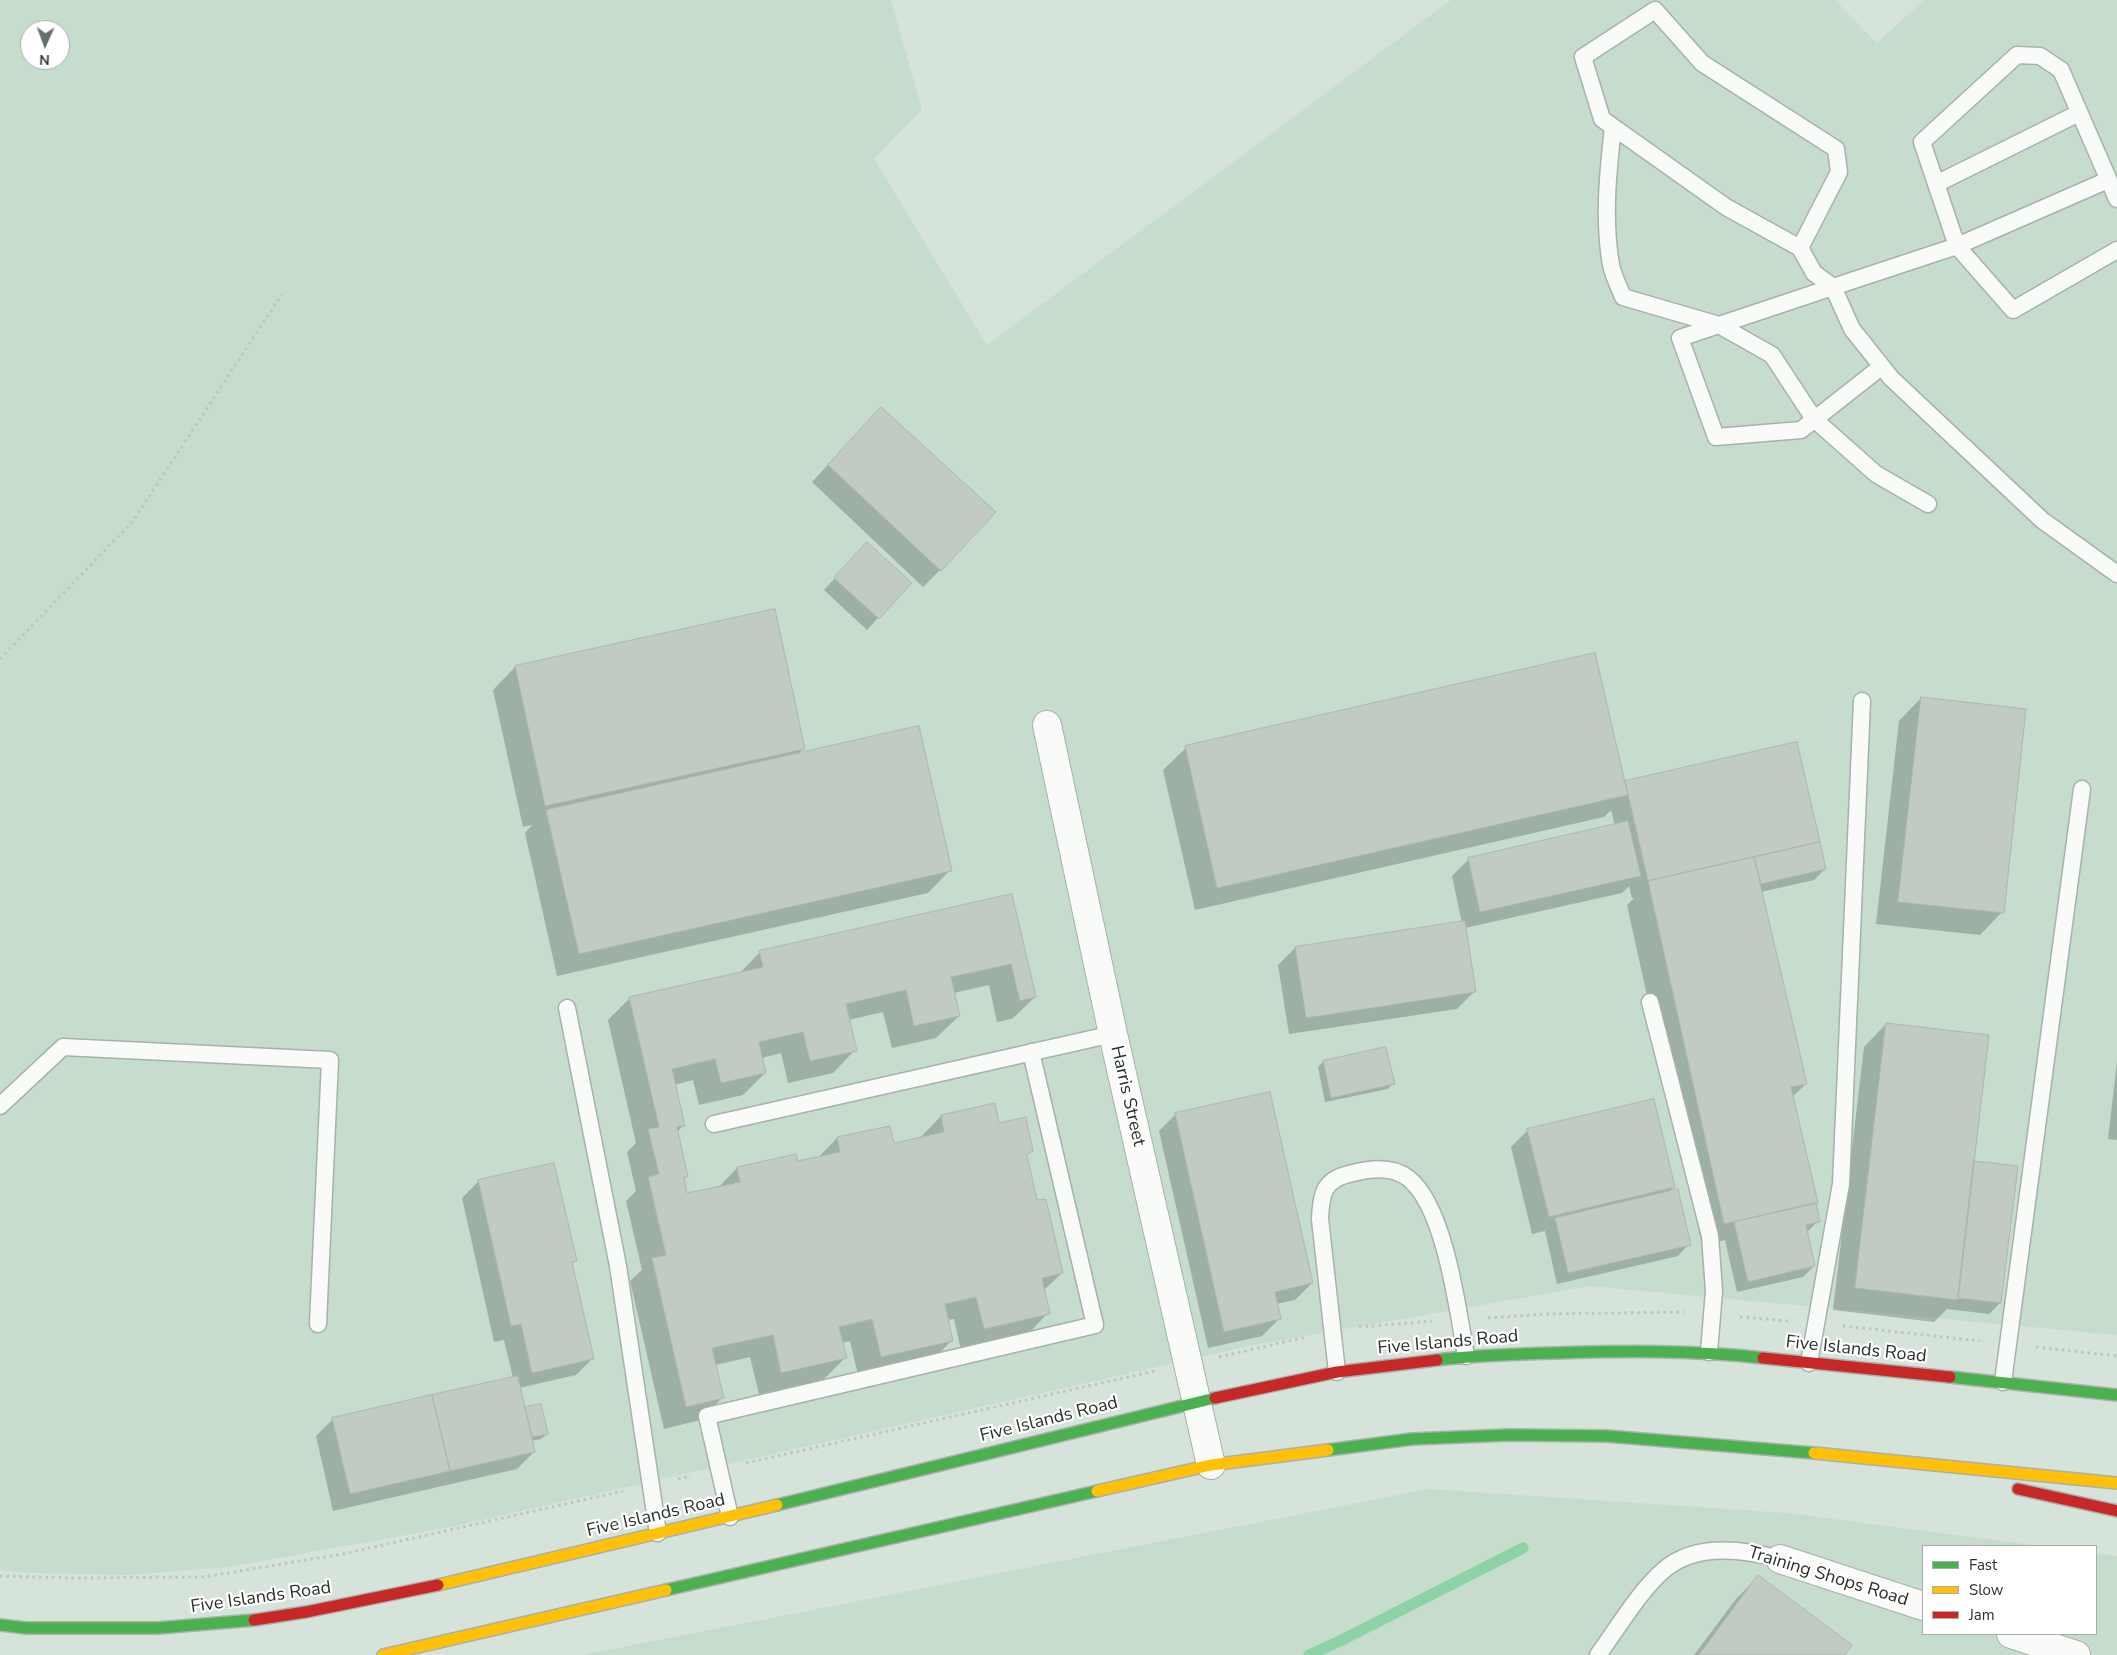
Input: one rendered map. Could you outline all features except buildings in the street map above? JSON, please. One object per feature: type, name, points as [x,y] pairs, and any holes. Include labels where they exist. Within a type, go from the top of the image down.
[{"type":"main road","name":"Five Islands Road","points":[[0,1625],[26,1628],[158,1628],[235,1623],[362,1601],[473,1578],[730,1517],[1197,1402],[1337,1372],[1466,1356],[1606,1351],[1709,1352],[2003,1382],[2117,1396]]},
{"type":"main road","points":[[383,1655],[1211,1465],[1412,1439],[1509,1435],[1625,1437],[2117,1483]]},
{"type":"main road","points":[[1908,1464],[2117,1511]]},
{"type":"street","name":"Harris Street","points":[[1047,725],[1113,1034],[1211,1465]]},
{"type":"street","name":"Training Shops Road","points":[[1780,1559],[1922,1606]]},
{"type":"street","points":[[2013,1635],[2076,1655]]},
{"type":"lane","points":[[1800,248],[1839,172],[1836,149],[1702,63],[1655,10],[1583,57],[1602,119],[1726,207],[1800,248],[1814,273],[1833,287],[1852,329],[1890,378],[2042,520],[2117,574]]},
{"type":"lane","points":[[2117,199],[2061,70],[2040,56],[2017,55],[1922,142],[1957,246],[2013,310],[2117,250]]},
{"type":"lane","points":[[1936,184],[2079,113]]},
{"type":"lane","points":[[1613,126],[1606,190],[1611,266],[1623,297],[1719,325],[1772,355],[1814,419],[1876,474],[1928,504]]},
{"type":"lane","points":[[1881,367],[1801,430],[1716,437],[1680,338],[1957,246],[2108,180]]},
{"type":"lane","points":[[1809,1363],[1841,1184],[1862,701]]},
{"type":"lane","points":[[2003,1382],[2082,790]]},
{"type":"lane","points":[[1650,1002],[1710,1236],[1714,1291],[1709,1352]]},
{"type":"lane","points":[[567,1008],[618,1266],[658,1533]]},
{"type":"lane","points":[[714,1124],[1113,1034]]},
{"type":"lane","points":[[0,1106],[63,1047],[330,1060],[318,1324]]},
{"type":"lane","points":[[730,1517],[707,1416],[1095,1325],[1031,1052]]},
{"type":"lane","points":[[1337,1372],[1320,1219],[1321,1202],[1326,1186],[1338,1176],[1371,1168],[1397,1172],[1408,1178],[1420,1192],[1428,1207],[1450,1266],[1466,1356]]},
{"type":"lane","name":"Training Shops Road","points":[[1598,1655],[1647,1589],[1665,1569],[1687,1556],[1714,1551],[1734,1550],[1763,1554],[1780,1559]]},
{"type":"path","points":[[0,659],[133,521],[282,294]]},
{"type":"shaded area","points":[[0,0],[891,0],[922,110],[874,159],[987,345],[1451,0],[1835,0],[1877,43],[1924,0],[2117,0],[2117,1335],[1590,1286],[1254,1345],[446,1528],[227,1567],[128,1575],[27,1573],[0,1570]]},
{"type":"shaded area","points":[[1428,1489],[1787,1513],[2032,1545],[1922,1545],[1922,1635],[2097,1635],[2097,1554],[2117,1556],[2117,1655],[583,1655]]},
{"type":"waterway","points":[[1309,1655],[1523,1548]]},
{"type":"traffic: fast","points":[[1437,1360],[1511,1354],[1581,1352],[1685,1352],[1763,1358]]},
{"type":"traffic: fast","points":[[1950,1377],[2117,1395]]},
{"type":"traffic: fast","points":[[777,1505],[1215,1398]]},
{"type":"traffic: fast","points":[[1328,1450],[1412,1439],[1509,1435],[1606,1436],[1814,1453]]},
{"type":"traffic: fast","points":[[666,1590],[1097,1491]]},
{"type":"traffic: fast","points":[[0,1625],[26,1628],[158,1628],[254,1620]]},
{"type":"traffic: slow","points":[[1097,1491],[1211,1465],[1328,1450]]},
{"type":"traffic: slow","points":[[1814,1453],[2117,1483]]},
{"type":"traffic: slow","points":[[438,1585],[777,1505]]},
{"type":"traffic: slow","points":[[383,1655],[666,1590]]},
{"type":"traffic: jam","points":[[1763,1358],[1950,1377]]},
{"type":"traffic: jam","points":[[1215,1398],[1337,1372],[1437,1360]]},
{"type":"traffic: jam","points":[[2018,1489],[2117,1511]]},
{"type":"traffic: jam","points":[[254,1620],[306,1612],[438,1585]]}]
